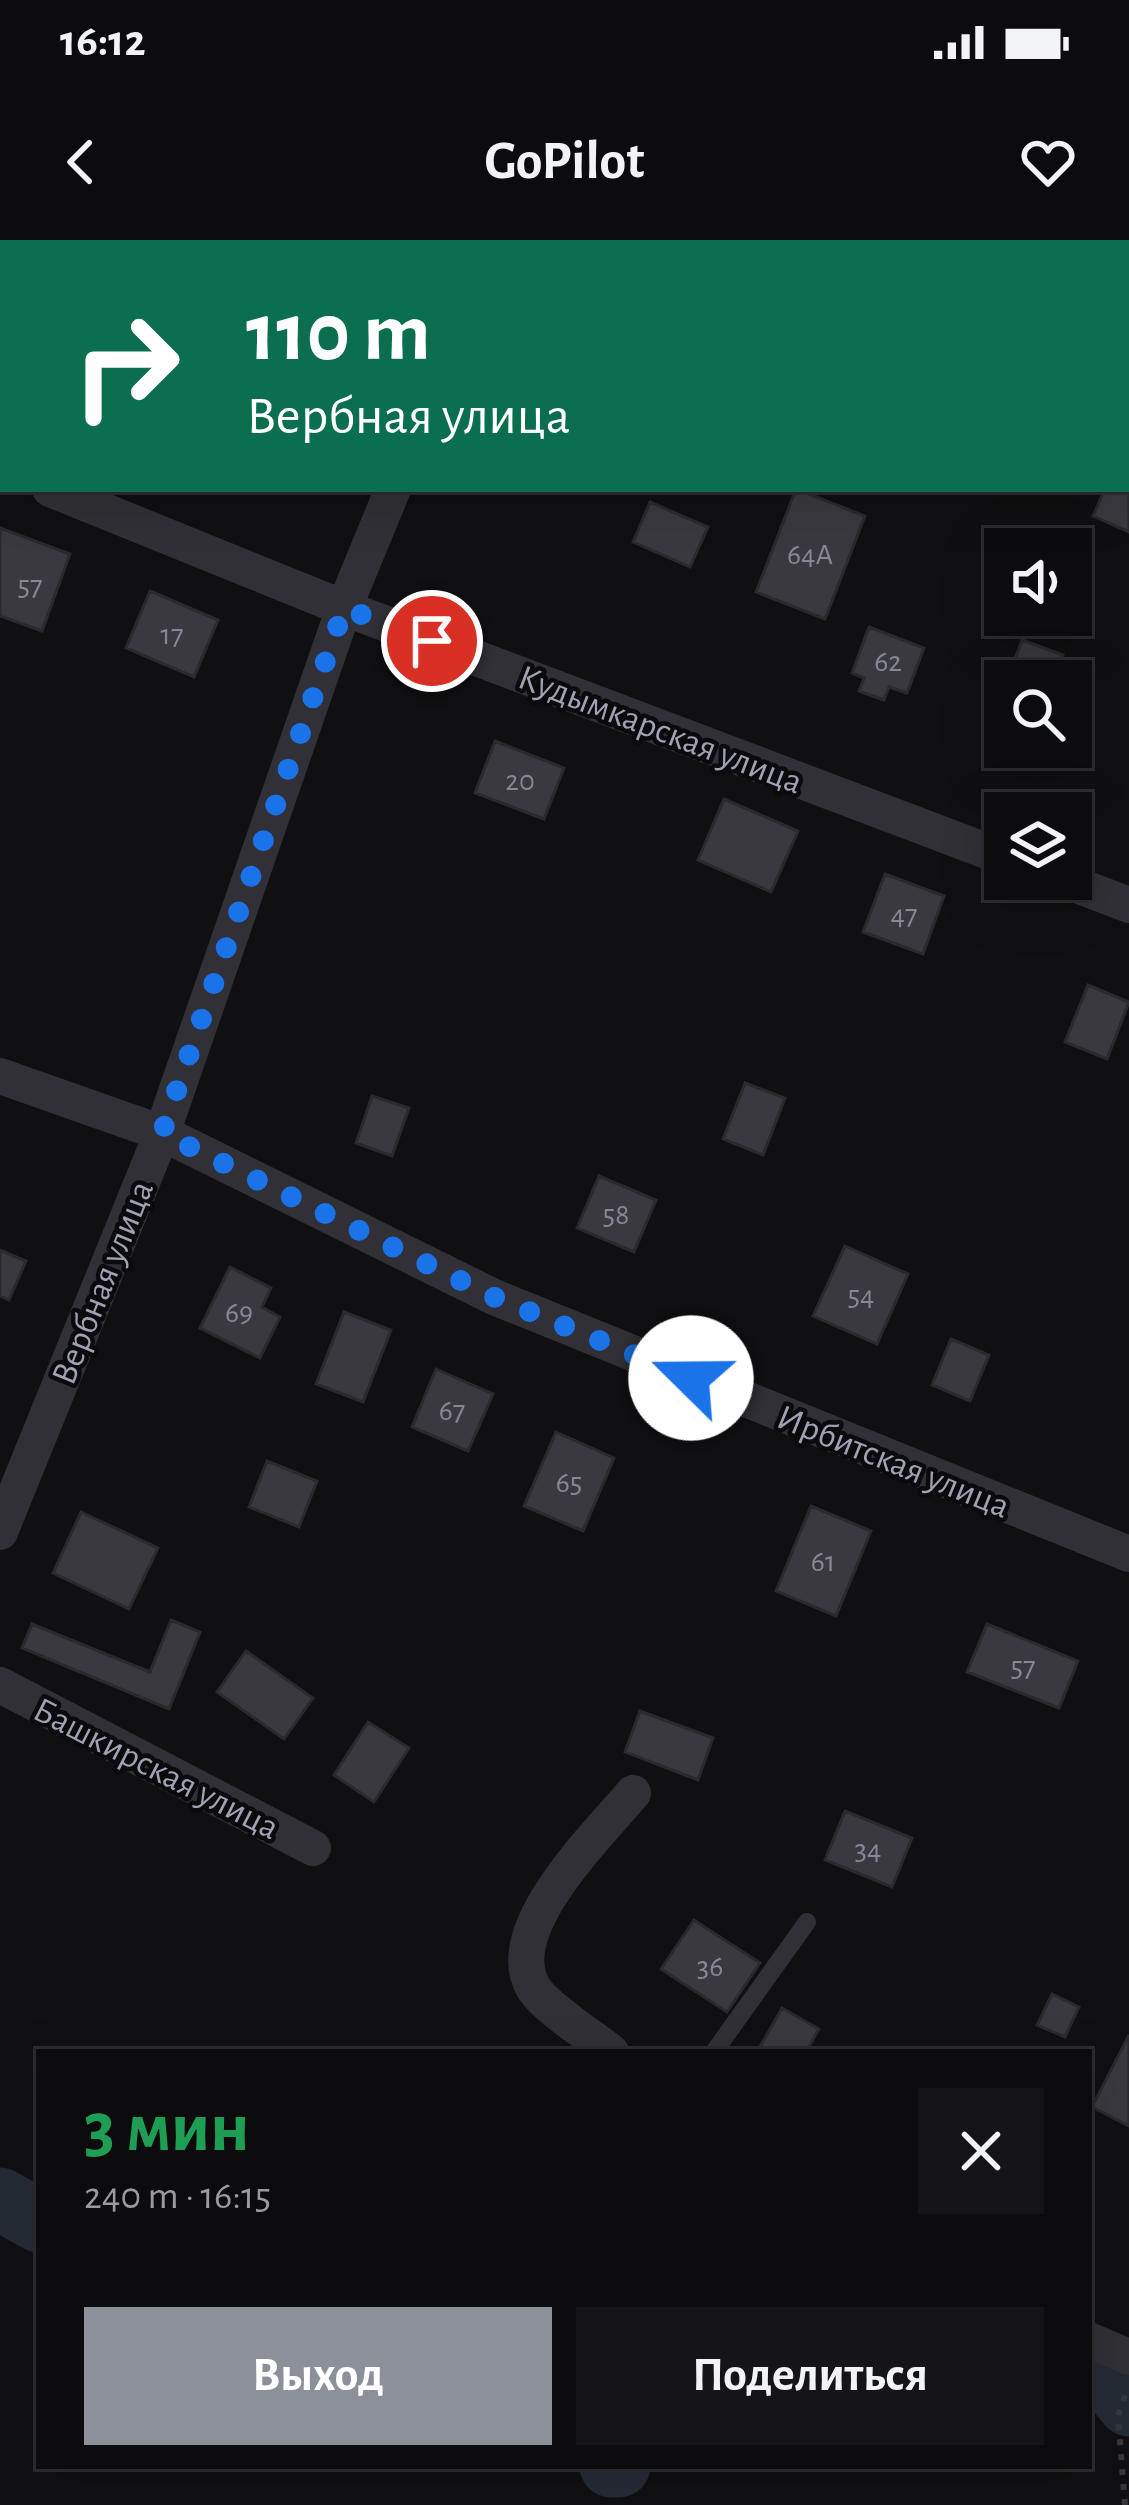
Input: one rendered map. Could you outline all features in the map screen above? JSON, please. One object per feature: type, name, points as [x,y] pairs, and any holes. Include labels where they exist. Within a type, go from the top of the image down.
[{"type":"street","name":"Кудымкарская улица","points":[[57,492],[344,608],[984,850]]},
{"type":"street","name":"Вербная улица","points":[[0,1532],[162,1133],[344,608],[392,492]]},
{"type":"street","points":[[1092,891],[1129,905]]},
{"type":"street","name":"Ирбитская улица","points":[[0,1076],[162,1133],[494,1297],[1129,1554]]},
{"type":"street","name":"Башкирская улица","points":[[0,1685],[314,1848]]},
{"type":"street","points":[[606,2049],[534,1991],[524,1963],[528,1933],[571,1867],[633,1792]]},
{"type":"street","points":[[1092,2341],[1129,2357]]},
{"type":"lane","points":[[715,2049],[807,1922]]},
{"type":"path","points":[[1124,2505],[1120,2405],[1129,2385]]},
{"type":"building","points":[[795,492],[865,516],[825,619],[756,592]]},
{"type":"building","points":[[1104,492],[1129,492],[1129,532],[1093,516]]},
{"type":"building","points":[[650,502],[708,527],[690,567],[633,542]]},
{"type":"building","points":[[0,528],[70,554],[42,631],[0,616]]},
{"type":"building","points":[[150,591],[218,620],[194,677],[126,648]]},
{"type":"building","points":[[869,627],[924,648],[907,693],[889,687],[884,700],[859,691],[864,678],[852,673]]},
{"type":"building","points":[[1022,640],[1063,655],[1061,660],[1015,660]]},
{"type":"building","points":[[495,741],[564,768],[544,819],[475,793]]},
{"type":"building","points":[[724,799],[798,831],[771,892],[698,860]]},
{"type":"building","points":[[885,874],[944,896],[923,954],[863,932]]},
{"type":"building","points":[[1088,985],[1129,1002],[1107,1059],[1065,1042]]},
{"type":"building","points":[[745,1083],[785,1098],[763,1155],[723,1139]]},
{"type":"building","points":[[372,1096],[409,1108],[392,1156],[356,1143]]},
{"type":"building","points":[[599,1176],[656,1200],[634,1252],[577,1228]]},
{"type":"building","points":[[845,1246],[908,1274],[877,1344],[813,1316]]},
{"type":"building","points":[[0,1250],[26,1261],[9,1300],[0,1296]]},
{"type":"building","points":[[230,1267],[271,1288],[262,1307],[280,1317],[260,1358],[200,1328]]},
{"type":"building","points":[[344,1312],[391,1330],[363,1402],[316,1384]]},
{"type":"building","points":[[951,1339],[989,1355],[970,1401],[932,1385]]},
{"type":"building","points":[[436,1369],[493,1394],[468,1451],[412,1427]]},
{"type":"building","points":[[556,1432],[614,1458],[583,1531],[524,1506]]},
{"type":"building","points":[[267,1461],[317,1481],[299,1527],[249,1507]]},
{"type":"building","points":[[811,1506],[871,1531],[836,1616],[776,1591]]},
{"type":"building","points":[[81,1512],[158,1548],[129,1609],[53,1573]]},
{"type":"building","points":[[171,1620],[200,1632],[169,1709],[22,1648],[32,1624],[150,1672]]},
{"type":"building","points":[[987,1624],[1078,1661],[1059,1708],[967,1672]]},
{"type":"building","points":[[246,1651],[313,1698],[284,1739],[217,1692]]},
{"type":"building","points":[[640,1711],[713,1738],[698,1780],[625,1752]]},
{"type":"building","points":[[368,1722],[409,1748],[374,1802],[334,1775]]},
{"type":"building","points":[[845,1811],[912,1838],[892,1887],[825,1860]]},
{"type":"building","points":[[694,1920],[760,1963],[727,2012],[661,1969]]},
{"type":"building","points":[[1052,1994],[1079,2007],[1065,2037],[1037,2025]]},
{"type":"building","points":[[782,2008],[819,2029],[808,2049],[759,2049]]},
{"type":"building","points":[[1129,2035],[1129,2126],[1092,2107]]},
{"type":"waterway","points":[[0,2199],[36,2219]]},
{"type":"waterway","points":[[1092,2374],[1102,2372],[1129,2405]]},
{"type":"route","points":[[432,641],[344,608],[162,1133],[494,1297],[691,1378]]}]
